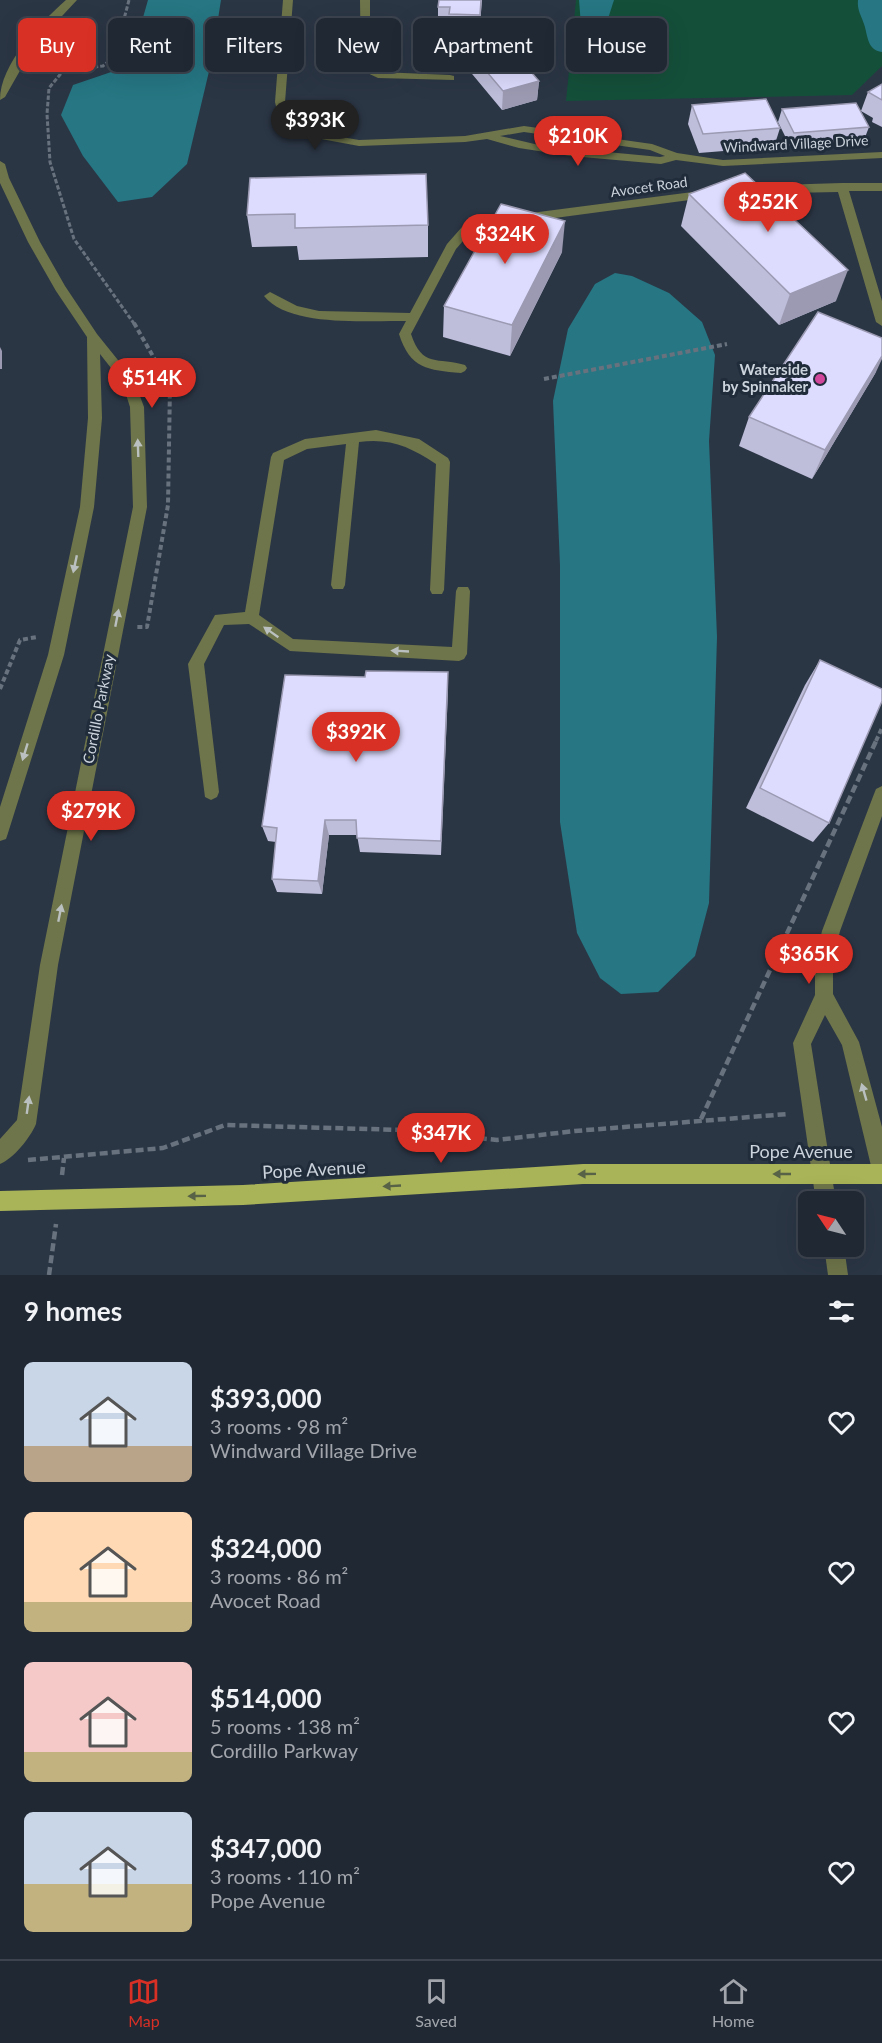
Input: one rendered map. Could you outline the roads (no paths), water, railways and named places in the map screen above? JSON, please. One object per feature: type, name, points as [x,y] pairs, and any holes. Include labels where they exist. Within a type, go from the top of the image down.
[{"type":"main road","name":"Pope Avenue","points":[[0,1200],[243,1195],[583,1174],[882,1172]]},
{"type":"street","points":[[0,97],[31,40],[47,21],[72,0]]},
{"type":"street","name":"Windward Village Drive","points":[[288,0],[280,102],[282,113],[294,126],[323,138],[359,143],[490,136],[524,129],[652,147],[675,156],[723,163],[882,155]]},
{"type":"street","points":[[365,0],[364,68],[378,75],[450,78]]},
{"type":"street","name":"Windward Village Drive","points":[[490,136],[498,141],[535,148],[661,161],[675,156]]},
{"type":"street","name":"Cordillo Parkway","points":[[0,164],[3,178],[34,242],[93,337],[128,380],[136,407],[140,507],[49,965],[26,1124],[0,1154]]},
{"type":"street","points":[[842,187],[882,322]]},
{"type":"street","name":"Avocet Road","points":[[461,368],[426,365],[415,358],[408,346],[405,334],[451,247],[466,230],[493,222],[723,192],[882,187]]},
{"type":"street","points":[[270,296],[293,309],[320,315],[414,317]]},
{"type":"street","points":[[0,833],[56,654],[87,507],[94,418],[93,337]]},
{"type":"street","points":[[251,618],[278,457],[304,444],[376,435],[414,442],[443,462],[437,590]]},
{"type":"street","points":[[338,585],[353,438]]},
{"type":"street","points":[[211,792],[196,664],[220,619],[251,618],[290,645],[459,654],[463,591]]},
{"type":"street","points":[[824,1191],[802,1043],[824,996],[824,962],[831,932],[882,794]]},
{"type":"street","points":[[824,996],[850,1042],[882,1172]]},
{"type":"street","points":[[836,1257],[838,1275]]},
{"type":"water","points":[[148,0],[221,0],[218,18],[205,18],[205,72],[209,72],[187,164],[152,197],[118,202],[83,156],[61,115],[73,85],[111,72],[193,72],[193,18],[143,18]]},
{"type":"water","points":[[579,0],[614,0],[608,18],[580,18]]},
{"type":"water","points":[[858,0],[882,0],[882,52],[873,48],[869,42]]},
{"type":"water","points":[[615,273],[632,276],[669,293],[702,322],[715,355],[709,441],[717,637],[709,903],[695,956],[658,992],[621,994],[600,978],[577,933],[560,822],[560,565],[553,401],[568,329],[595,284]]},
{"type":"place","name":"Waterside by Spinnaker","points":[[820,379]]}]
